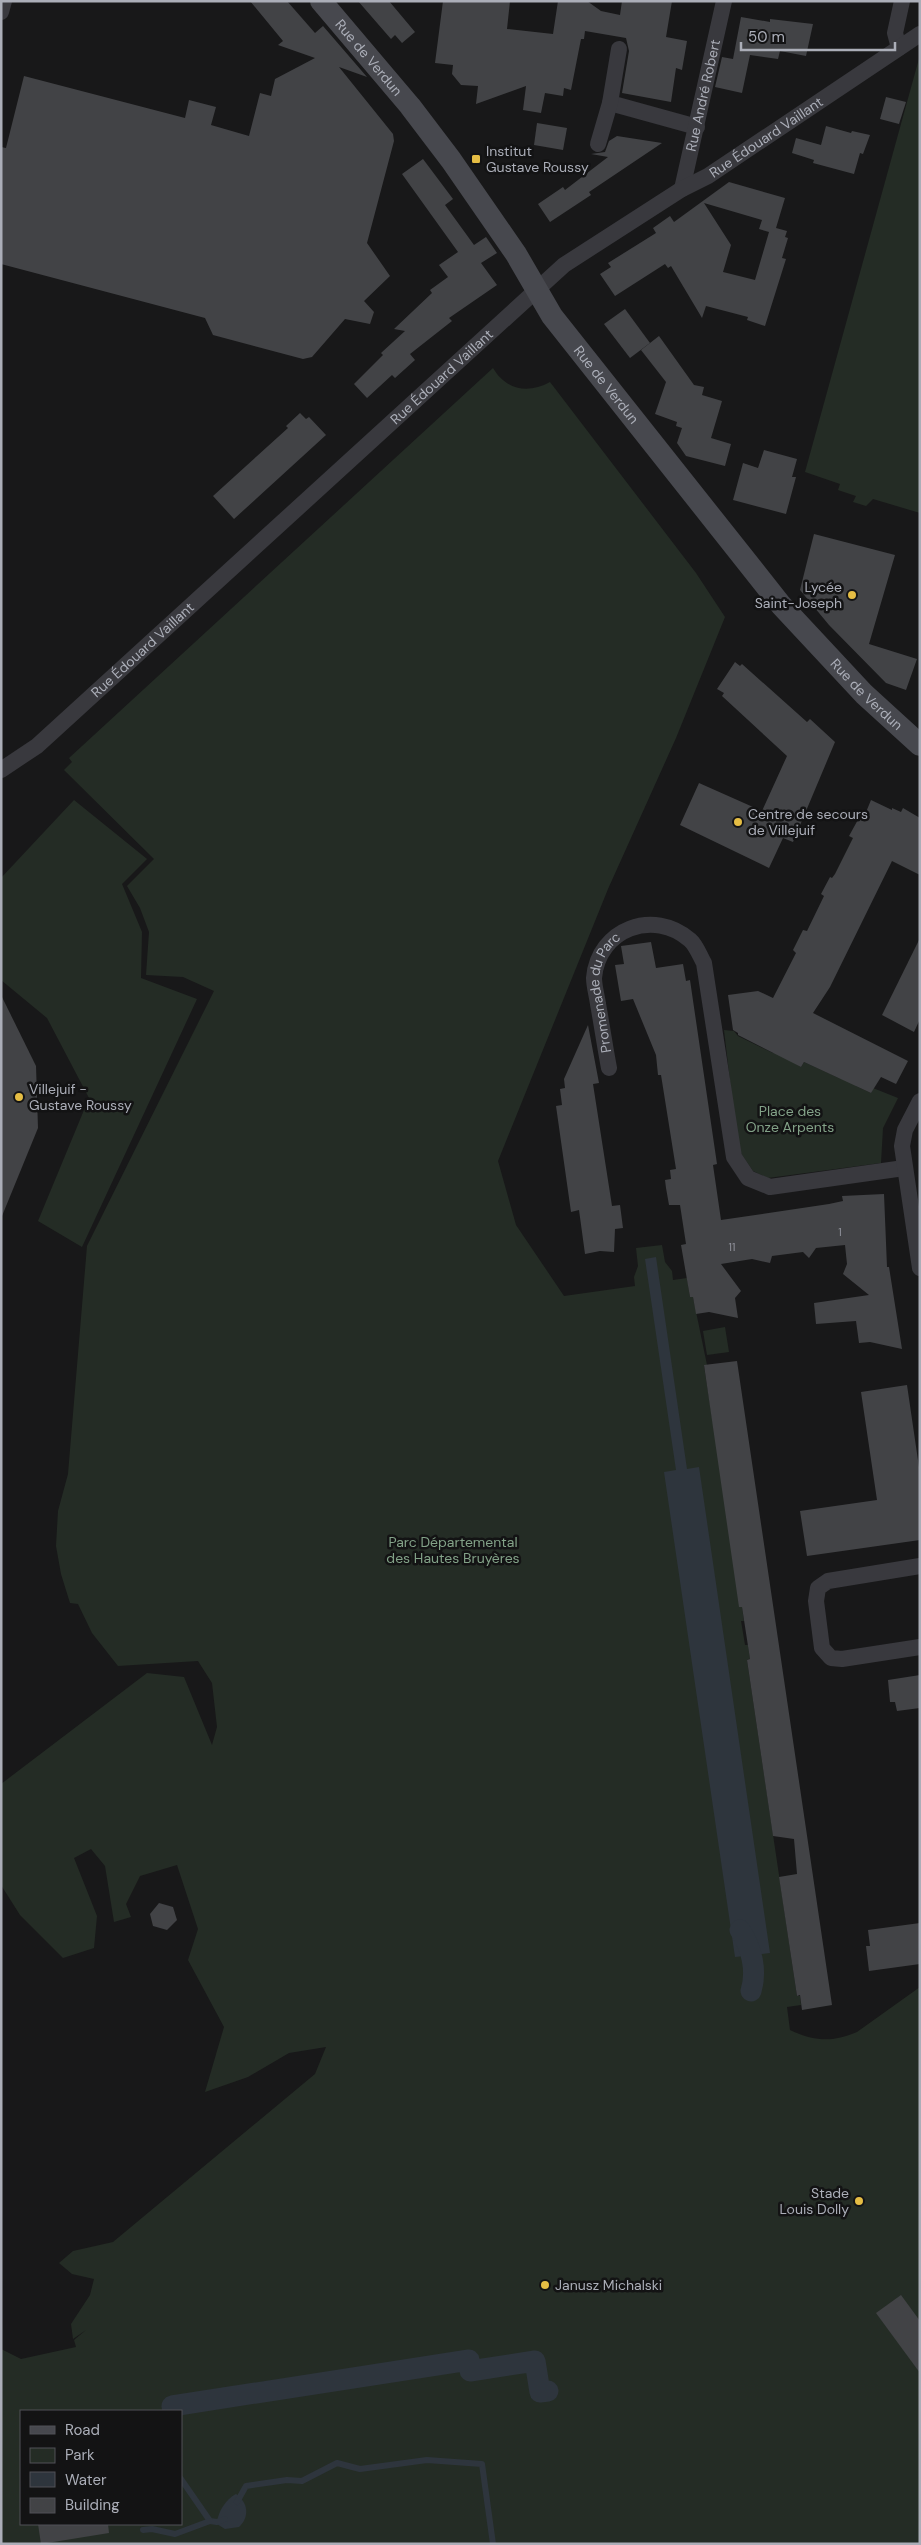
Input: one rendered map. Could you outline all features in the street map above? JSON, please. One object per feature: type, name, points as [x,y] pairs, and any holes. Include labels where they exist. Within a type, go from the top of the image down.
[{"type":"street","points":[[1,12],[4,1]]},
{"type":"street","name":"Rue de Verdun","points":[[321,1],[410,106],[451,160],[516,254],[560,326],[790,616],[864,694],[920,746]]},
{"type":"street","name":"Rue André Robert","points":[[682,189],[724,1]]},
{"type":"street","points":[[899,48],[895,33],[902,1]]},
{"type":"street","name":"Rue Édouard Vaillant","points":[[1,770],[38,746],[564,265],[682,189],[708,176],[920,34]]},
{"type":"street","points":[[598,144],[610,103],[619,48]]},
{"type":"street","points":[[610,103],[697,127]]},
{"type":"street","name":"Promenade du Parc","points":[[609,1068],[594,979],[598,960],[608,944],[621,933],[650,923],[667,926],[691,940],[704,963],[734,1157],[748,1178],[770,1187],[904,1168]]},
{"type":"street","points":[[920,1101],[905,1130],[902,1146],[920,1268]]},
{"type":"street","points":[[920,1566],[828,1581],[818,1588],[816,1601],[822,1648],[831,1658],[842,1659],[920,1647]]},
{"type":"green space","points":[[920,55],[920,513],[873,499],[866,506],[853,502],[856,496],[838,490],[840,484],[805,472]]},
{"type":"green space","name":"Parc Départemental des Hautes Bruyères","points":[[493,368],[504,381],[518,388],[534,388],[550,382],[696,573],[725,617],[676,738],[608,889],[498,1161],[516,1225],[564,1296],[635,1286],[634,1277],[638,1266],[636,1248],[662,1245],[665,1262],[672,1271],[673,1280],[687,1278],[690,1297],[693,1297],[707,1365],[704,1366],[744,1621],[741,1621],[745,1645],[748,1645],[750,1659],[747,1660],[797,1996],[800,1996],[801,2005],[787,2007],[790,2030],[807,2037],[823,2039],[848,2036],[857,2032],[920,1987],[920,2544],[1,2544],[1,2349],[21,2359],[76,2347],[74,2340],[86,2330],[73,2339],[71,2324],[90,2295],[94,2279],[72,2274],[59,2263],[73,2251],[113,2242],[315,2074],[326,2047],[289,2053],[248,2077],[205,2092],[224,2027],[188,1960],[198,1929],[177,1865],[140,1876],[126,1904],[131,1917],[114,1922],[105,1866],[91,1849],[74,1858],[97,1916],[94,1948],[63,1958],[20,1915],[1,1885],[1,1784],[147,1673],[184,1677],[212,1745],[217,1727],[212,1683],[198,1661],[118,1666],[92,1633],[78,1604],[70,1603],[61,1574],[56,1546],[58,1511],[68,1474],[87,1246],[214,991],[183,977],[146,975],[149,932],[140,908],[127,886],[154,859],[64,770],[72,762],[69,758]]},
{"type":"green space","points":[[74,800],[147,859],[122,884],[142,932],[141,978],[197,999],[82,1247],[38,1221],[89,1098],[47,1018],[1,980],[1,878]]},
{"type":"green space","name":"Place des Onze Arpents","points":[[724,1030],[734,1031],[738,1036],[773,1053],[775,1051],[801,1067],[804,1062],[839,1078],[858,1081],[856,1086],[871,1093],[873,1088],[898,1098],[883,1128],[881,1163],[768,1178],[753,1171],[738,1149]]},
{"type":"green space","points":[[725,1327],[729,1352],[707,1355],[703,1331]]},
{"type":"water","points":[[656,1257],[687,1469],[699,1467],[770,1953],[735,1957],[664,1472],[676,1470],[645,1259]]},
{"type":"water","points":[[236,2494],[245,2505],[245,2519],[239,2527],[225,2529],[217,2524],[220,2511],[232,2496]]},
{"type":"building","points":[[250,1],[287,1],[315,33],[323,26],[367,77],[339,67],[393,134],[394,141],[367,243],[390,276],[364,301],[374,312],[370,324],[345,319],[312,357],[303,359],[213,335],[205,318],[1,264],[1,147],[6,148],[24,76],[185,118],[189,100],[216,107],[211,125],[249,136],[260,93],[271,96],[275,79],[315,58],[278,45],[283,41]]},
{"type":"building","points":[[358,1],[389,1],[415,32],[402,43],[395,35],[391,39]]},
{"type":"building","points":[[443,1],[510,1],[507,29],[553,34],[558,1],[587,1],[601,11],[620,15],[622,1],[672,1],[666,37],[687,41],[682,70],[676,68],[671,102],[622,93],[629,51],[626,38],[585,31],[584,39],[581,39],[571,90],[564,88],[563,96],[545,93],[541,113],[523,110],[526,86],[476,104],[478,86],[461,85],[452,74],[453,65],[435,63]]},
{"type":"building","points":[[741,17],[770,22],[770,19],[813,24],[806,56],[780,51],[778,59],[750,55],[742,93],[715,87],[722,57],[733,59]]},
{"type":"building","points":[[886,97],[906,102],[899,124],[880,119]]},
{"type":"building","points":[[537,123],[567,128],[563,150],[534,145]]},
{"type":"building","points":[[826,126],[851,133],[852,131],[870,135],[863,154],[860,153],[854,174],[813,163],[814,160],[792,153],[796,138],[821,145]]},
{"type":"building","points":[[617,136],[662,143],[589,192],[591,195],[550,222],[538,204],[563,187],[565,190],[608,157],[591,154],[605,152],[609,141]]},
{"type":"building","points":[[423,159],[453,199],[445,205],[474,245],[486,237],[497,253],[481,263],[497,285],[449,318],[452,321],[410,354],[415,360],[395,378],[392,375],[367,398],[354,384],[383,355],[381,353],[405,331],[394,329],[432,293],[430,290],[448,277],[439,265],[458,252],[402,174]]},
{"type":"building","points":[[729,182],[785,198],[776,228],[787,231],[785,237],[788,238],[782,258],[786,259],[765,326],[747,320],[748,317],[706,306],[702,318],[671,266],[668,268],[665,264],[615,296],[600,274],[611,267],[608,263],[656,233],[653,228],[670,216],[674,222]],"holes":[[[704,203],[762,220],[759,229],[769,232],[755,280],[723,272],[731,245]]]},
{"type":"building","points":[[625,309],[650,343],[630,358],[604,324]]},
{"type":"building","points":[[659,336],[694,385],[704,387],[702,395],[722,401],[711,438],[731,444],[725,466],[686,456],[677,443],[682,428],[676,426],[677,422],[655,414],[666,382],[641,350]]},
{"type":"building","points":[[300,413],[306,419],[309,417],[326,435],[234,519],[213,496],[288,428],[286,426]]},
{"type":"building","points":[[764,450],[797,459],[792,477],[796,477],[786,514],[733,500],[743,463],[758,468]]},
{"type":"building","points":[[814,534],[895,555],[869,644],[917,659],[906,690],[886,683],[829,625],[800,590]]},
{"type":"building","points":[[735,662],[740,666],[742,664],[807,722],[810,719],[835,742],[793,842],[783,838],[769,868],[680,825],[699,783],[762,811],[787,756],[722,696],[724,693],[717,689]]},
{"type":"building","points":[[871,800],[892,810],[892,808],[901,812],[903,808],[920,818],[920,875],[892,861],[830,987],[813,1013],[908,1061],[896,1084],[881,1077],[871,1093],[804,1062],[801,1067],[738,1035],[733,1030],[728,995],[758,991],[773,998],[796,953],[793,950],[803,930],[807,931],[824,896],[821,894],[830,877],[832,878],[835,874],[853,838],[849,836],[860,816],[864,817]]},
{"type":"building","points":[[920,938],[920,1019],[914,1032],[882,1015]]},
{"type":"building","points":[[651,942],[656,968],[683,964],[686,981],[690,980],[717,1164],[713,1165],[721,1220],[829,1204],[843,1201],[842,1196],[884,1194],[887,1267],[889,1267],[902,1349],[870,1342],[859,1343],[856,1321],[816,1324],[814,1303],[869,1295],[843,1274],[847,1264],[845,1245],[816,1248],[809,1258],[803,1252],[772,1256],[770,1263],[752,1259],[721,1264],[741,1291],[735,1298],[738,1318],[709,1312],[696,1314],[693,1297],[690,1297],[681,1245],[686,1244],[680,1205],[669,1205],[666,1188],[665,1180],[671,1179],[670,1170],[676,1169],[661,1075],[658,1075],[656,1055],[633,999],[621,1001],[615,965],[624,964],[621,946]]},
{"type":"building","name":"Villejuif - Gustave Roussy","points":[[1,995],[36,1066],[38,1128],[2,1216]]},
{"type":"building","points":[[588,1025],[599,1083],[593,1084],[612,1206],[620,1205],[623,1228],[615,1229],[614,1252],[600,1251],[585,1254],[579,1210],[571,1212],[556,1106],[562,1105],[560,1089],[565,1088],[564,1079]]},
{"type":"building","points":[[737,1361],[832,2005],[802,2010],[800,1995],[797,1996],[779,1877],[797,1874],[794,1839],[773,1836],[747,1660],[750,1659],[742,1607],[739,1607],[704,1365]]},
{"type":"building","points":[[907,1385],[920,1474],[920,1540],[807,1556],[800,1511],[877,1500],[861,1392]]},
{"type":"building","points":[[920,1675],[920,1708],[897,1711],[895,1702],[890,1702],[888,1680]]},
{"type":"building","points":[[159,1903],[173,1907],[177,1920],[167,1930],[153,1926],[150,1914]]},
{"type":"building","points":[[920,1923],[920,1964],[869,1971],[866,1946],[870,1946],[868,1930]]},
{"type":"building","points":[[901,2295],[920,2321],[920,2373],[876,2313]]},
{"type":"building","points":[[38,2525],[108,2525],[109,2533],[41,2544]]},
{"type":"waterway","points":[[740,1930],[748,1944],[752,1960],[754,1976],[751,1991]]},
{"type":"waterway","points":[[173,2410],[172,2406],[469,2360],[470,2371],[535,2361],[540,2392],[548,2391]]},
{"type":"waterway","points":[[237,2502],[246,2486],[287,2480],[302,2481],[337,2463],[360,2469],[427,2460],[482,2464],[493,2544]]},
{"type":"waterway","points":[[182,2480],[210,2521],[217,2522],[225,2519]]},
{"type":"waterway","points":[[143,2530],[152,2529],[175,2534],[210,2521]]},
{"type":"place","name":"Institut Gustave Roussy","points":[[476,159]]},
{"type":"place","name":"Lycée Saint-Joseph","points":[[852,595]]},
{"type":"place","name":"Centre de secours de Villejuif","points":[[738,822]]},
{"type":"place","name":"Villejuif - Gustave Roussy","points":[[19,1097]]},
{"type":"place","name":"Stade Louis Dolly","points":[[859,2201]]},
{"type":"place","name":"Janusz Michalski","points":[[545,2285]]}]
